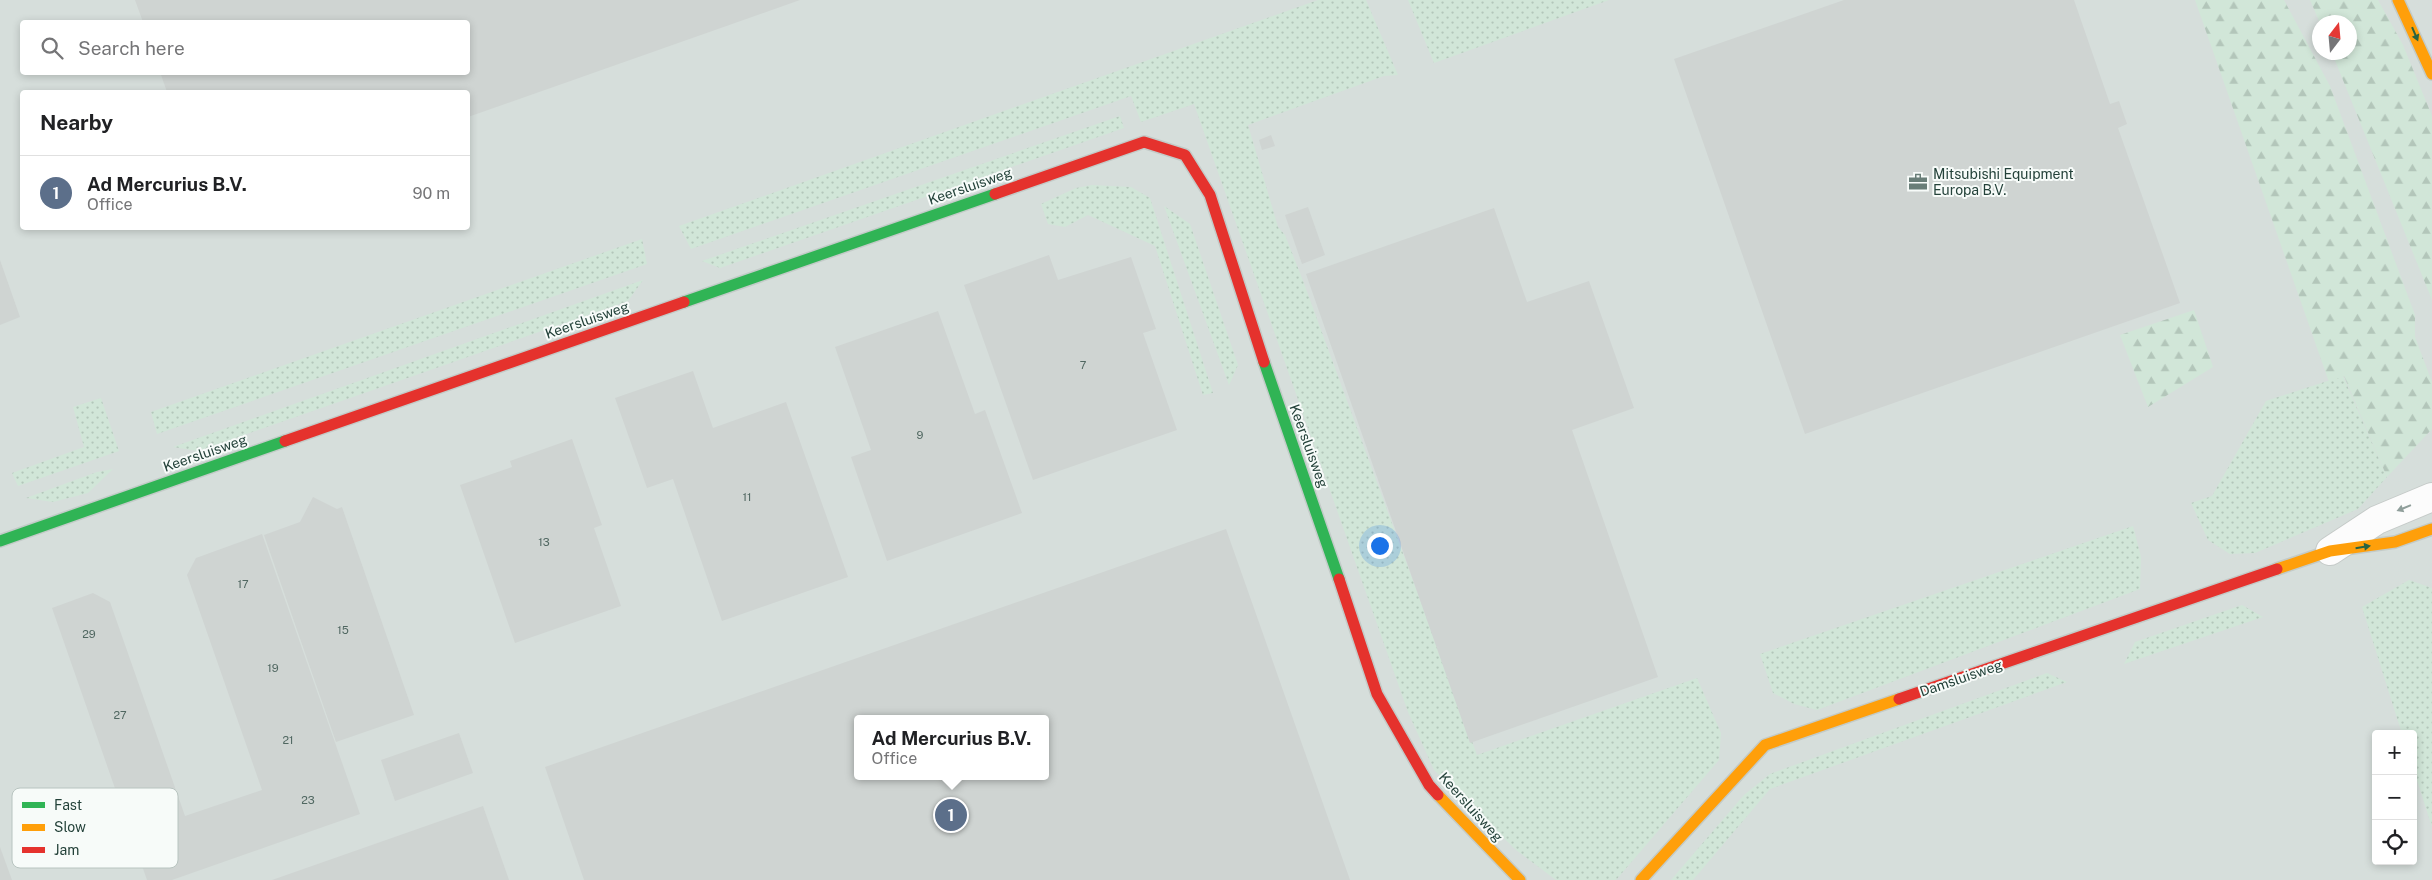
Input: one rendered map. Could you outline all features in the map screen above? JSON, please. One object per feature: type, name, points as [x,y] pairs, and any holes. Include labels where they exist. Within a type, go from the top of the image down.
[{"type":"street","points":[[2398,0],[2432,74]]},
{"type":"street","name":"Keersluisweg","points":[[0,541],[1144,142],[1185,155],[1210,195],[1283,420],[1310,493],[1377,694],[1429,785],[1509,871],[1520,880]]},
{"type":"street","name":"Damsluisweg","points":[[2330,552],[2377,520],[2432,497]]},
{"type":"street","name":"Damsluisweg","points":[[1641,880],[1765,745],[2330,552],[2395,542],[2432,529]]},
{"type":"shaded area","points":[[0,0],[2432,0],[2432,880],[0,880]]},
{"type":"green space","points":[[1318,0],[1366,0],[1398,75],[1384,76],[1248,125],[1278,227],[1285,235],[1302,278],[1477,755],[1697,678],[1721,733],[1719,760],[1616,880],[1556,880],[1516,850],[1434,770],[1408,712],[1194,104],[1141,122],[1131,96],[691,249],[679,226]]},
{"type":"green space","points":[[1408,0],[1609,0],[1434,63]]},
{"type":"green space","points":[[2195,0],[2284,0],[2312,52],[2312,60],[2316,60],[2330,86],[2415,315],[2415,337],[2432,382],[2432,429],[2387,477],[2344,376],[2329,382]]},
{"type":"green space","points":[[2310,0],[2378,0],[2403,45],[2432,116],[2432,300],[2335,60],[2357,60],[2357,15],[2317,15]]},
{"type":"green space","points":[[1120,116],[1124,128],[720,268],[702,261]]},
{"type":"green space","points":[[1092,185],[1131,187],[1150,198],[1213,393],[1203,395],[1155,246],[1088,215],[1065,227],[1048,224],[1041,204],[1076,188]]},
{"type":"green space","points":[[1164,206],[1190,224],[1238,365],[1229,385]]},
{"type":"green space","points":[[642,239],[647,264],[157,434],[151,412]]},
{"type":"green space","points":[[643,280],[628,301],[198,451],[173,447]]},
{"type":"green space","points":[[2194,310],[2213,367],[2148,407],[2120,335]]},
{"type":"green space","points":[[2343,376],[2387,477],[2358,509],[2255,553],[2230,554],[2208,540],[2191,503],[2212,496],[2266,401]]},
{"type":"green space","points":[[101,398],[119,451],[18,486],[12,473],[84,447],[73,407]]},
{"type":"green space","points":[[113,469],[88,493],[53,502],[26,498],[97,472]]},
{"type":"green space","points":[[2133,526],[2141,557],[2140,589],[1817,710],[1794,704],[1773,693],[1760,654]]},
{"type":"green space","points":[[2409,580],[2432,588],[2432,827],[2417,780],[2417,730],[2401,730],[2362,607]]},
{"type":"green space","points":[[2242,605],[2263,617],[2124,664],[2135,642]]},
{"type":"green space","points":[[2047,673],[2067,682],[1770,789],[1693,880],[1671,880],[1744,795],[1770,774]]},
{"type":"building","points":[[135,0],[800,0],[470,116],[470,90],[166,90],[161,75],[470,75],[470,20],[142,20]]},
{"type":"building","points":[[1844,0],[2074,0],[2110,104],[2119,101],[2127,124],[2118,128],[2180,303],[1805,434],[1674,59]]},
{"type":"building","points":[[1271,135],[1275,146],[1262,150],[1259,140]]},
{"type":"building","points":[[1308,207],[1325,255],[1302,264],[1285,215]]},
{"type":"building","points":[[1494,208],[1527,302],[1589,281],[1634,408],[1572,430],[1658,677],[1470,743],[1306,274]]},
{"type":"building","points":[[1049,255],[1058,280],[1131,257],[1156,329],[1143,333],[1177,430],[1033,480],[964,285]]},
{"type":"building","points":[[0,260],[20,317],[0,325]]},
{"type":"building","points":[[938,311],[975,414],[985,410],[1022,513],[887,561],[851,457],[871,450],[835,347]]},
{"type":"building","points":[[693,371],[713,428],[786,402],[848,577],[722,621],[673,479],[647,488],[615,398]]},
{"type":"building","points":[[572,439],[602,525],[594,528],[621,606],[515,643],[460,485],[512,467],[510,461]]},
{"type":"building","points":[[313,497],[337,509],[342,507],[414,715],[336,742],[264,535],[300,522]]},
{"type":"building","points":[[1226,529],[1350,880],[584,880],[545,767]]},
{"type":"building","points":[[262,534],[360,814],[172,880],[147,880],[143,868],[178,868],[178,796],[185,816],[262,790],[187,575],[196,558]]},
{"type":"building","points":[[93,593],[110,602],[175,788],[115,788],[52,608]]},
{"type":"building","points":[[459,733],[473,773],[395,801],[381,760]]},
{"type":"building","points":[[483,806],[509,880],[272,880]]},
{"type":"building","points":[[0,847],[12,880],[0,880]]},
{"type":"traffic: fast","points":[[684,302],[995,194]]},
{"type":"traffic: fast","points":[[1264,362],[1339,579]]},
{"type":"traffic: fast","points":[[0,541],[285,441]]},
{"type":"traffic: slow","points":[[2398,0],[2432,74]]},
{"type":"traffic: slow","points":[[2277,569],[2330,551],[2395,542],[2432,529]]},
{"type":"traffic: slow","points":[[1641,880],[1765,745],[1899,699]]},
{"type":"traffic: slow","points":[[1438,795],[1520,880]]},
{"type":"traffic: jam","points":[[995,194],[1144,142],[1185,155],[1210,195],[1264,362]]},
{"type":"traffic: jam","points":[[285,441],[684,302]]},
{"type":"traffic: jam","points":[[1899,699],[2277,569]]},
{"type":"traffic: jam","points":[[1339,579],[1377,694],[1429,785],[1438,795]]},
{"type":"place","name":"Mitsubishi Equipment Europa B.V.","points":[[1918,182]]},
{"type":"place","name":"Ad Mercurius B.V.","points":[[951,815]]}]
